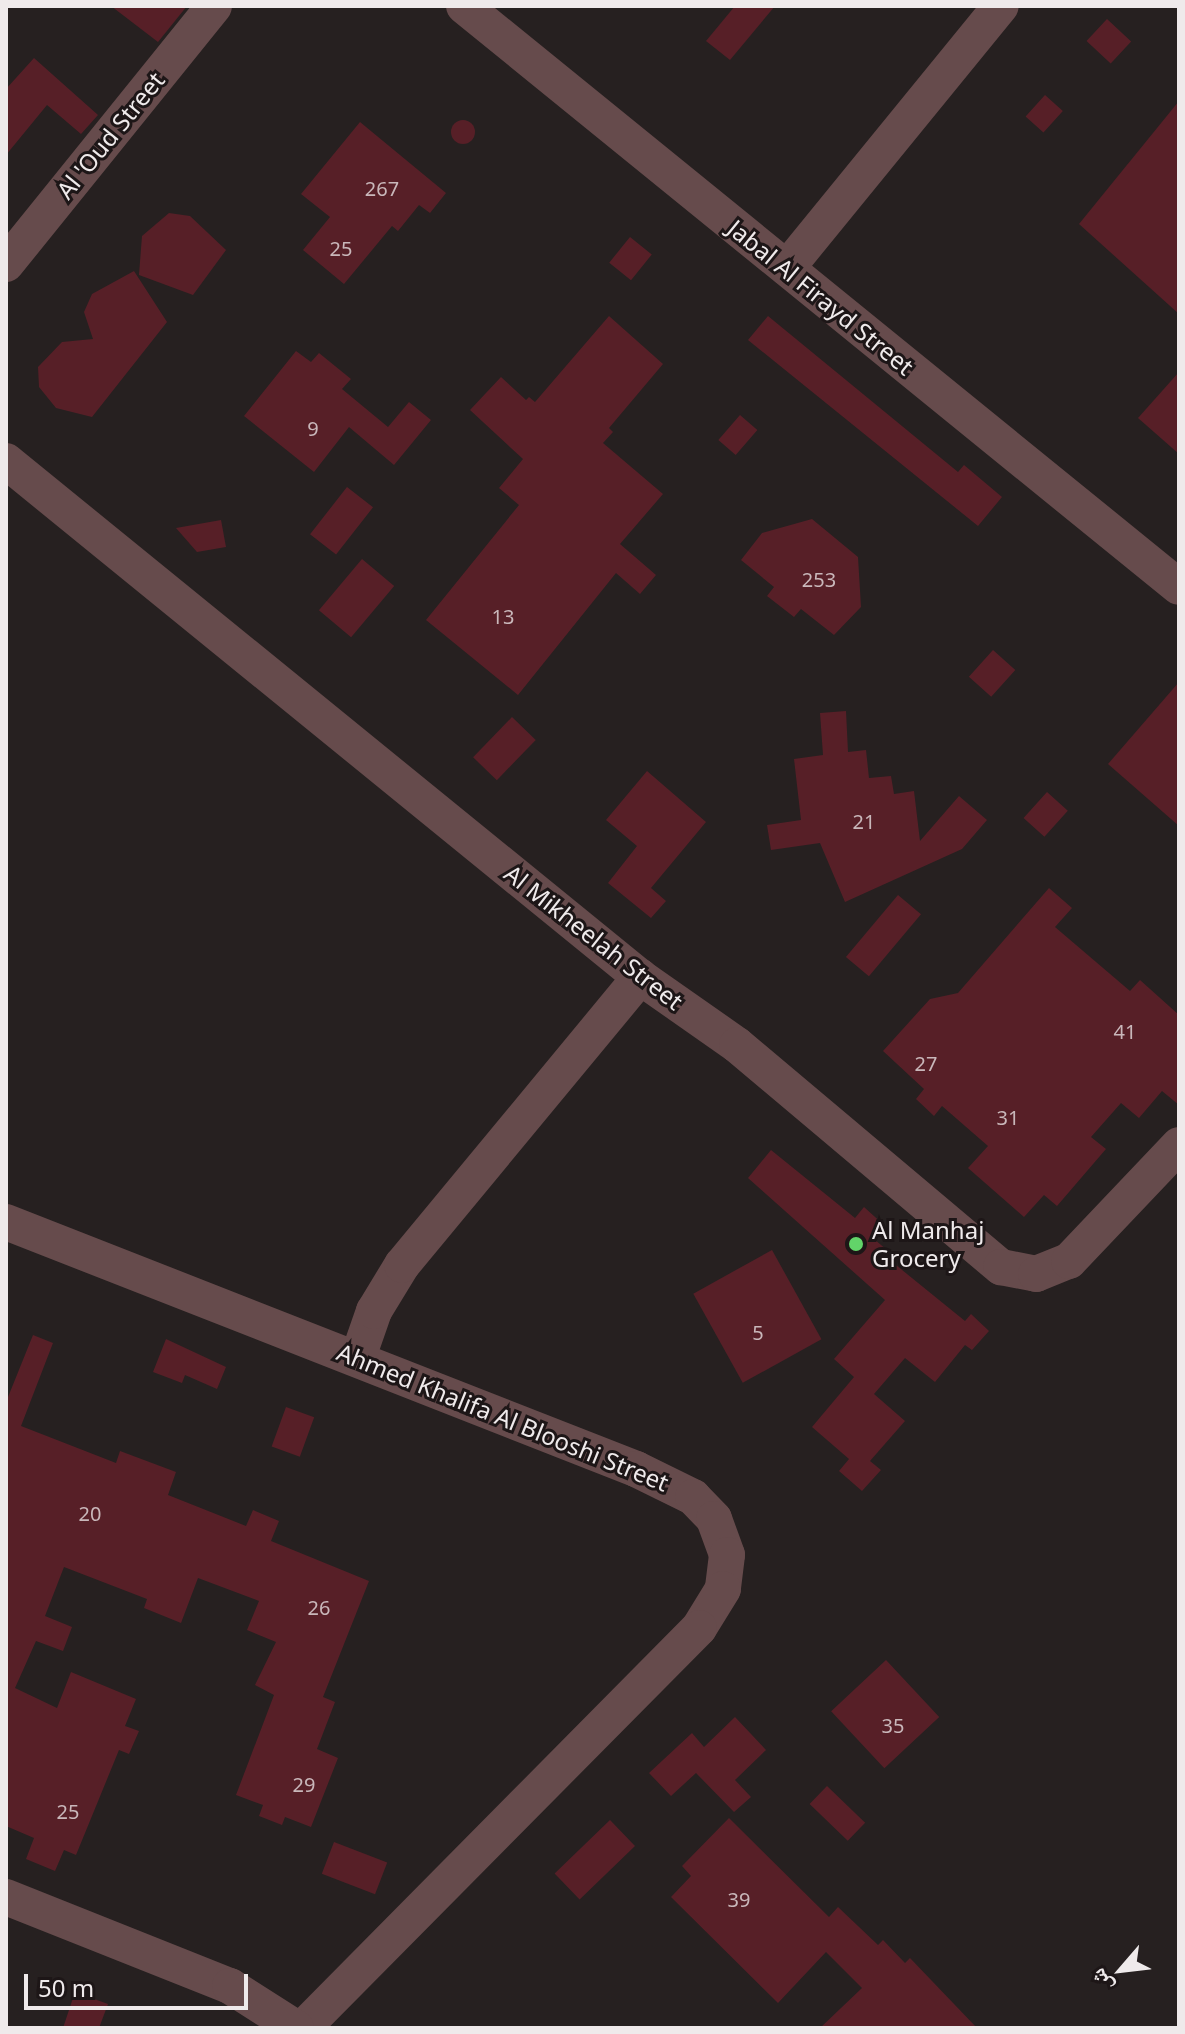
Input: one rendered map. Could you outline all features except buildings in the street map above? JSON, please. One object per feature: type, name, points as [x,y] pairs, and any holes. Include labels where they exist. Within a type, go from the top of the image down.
[{"type":"street","name":"Al 'Oud Street","points":[[6,264],[214,6]]},
{"type":"street","name":"Jabal Al Firayd Street","points":[[464,6],[1179,587]]},
{"type":"street","points":[[787,268],[1001,6]]},
{"type":"street","name":"Al Mikheelah Street","points":[[6,461],[640,977],[737,1045],[986,1256],[1018,1274],[1045,1272],[1069,1261],[1179,1145]]},
{"type":"street","points":[[358,1357],[374,1311],[402,1265],[640,977]]},
{"type":"street","name":"Ahmed Khalifa Al Blooshi Street","points":[[6,1222],[358,1357],[682,1491],[714,1519],[727,1555],[723,1589],[699,1628],[303,2028]]},
{"type":"street","points":[[6,1897],[230,1986],[296,2028]]},
{"type":"place","name":"Al Manhaj Grocery","points":[[856,1244]]}]
